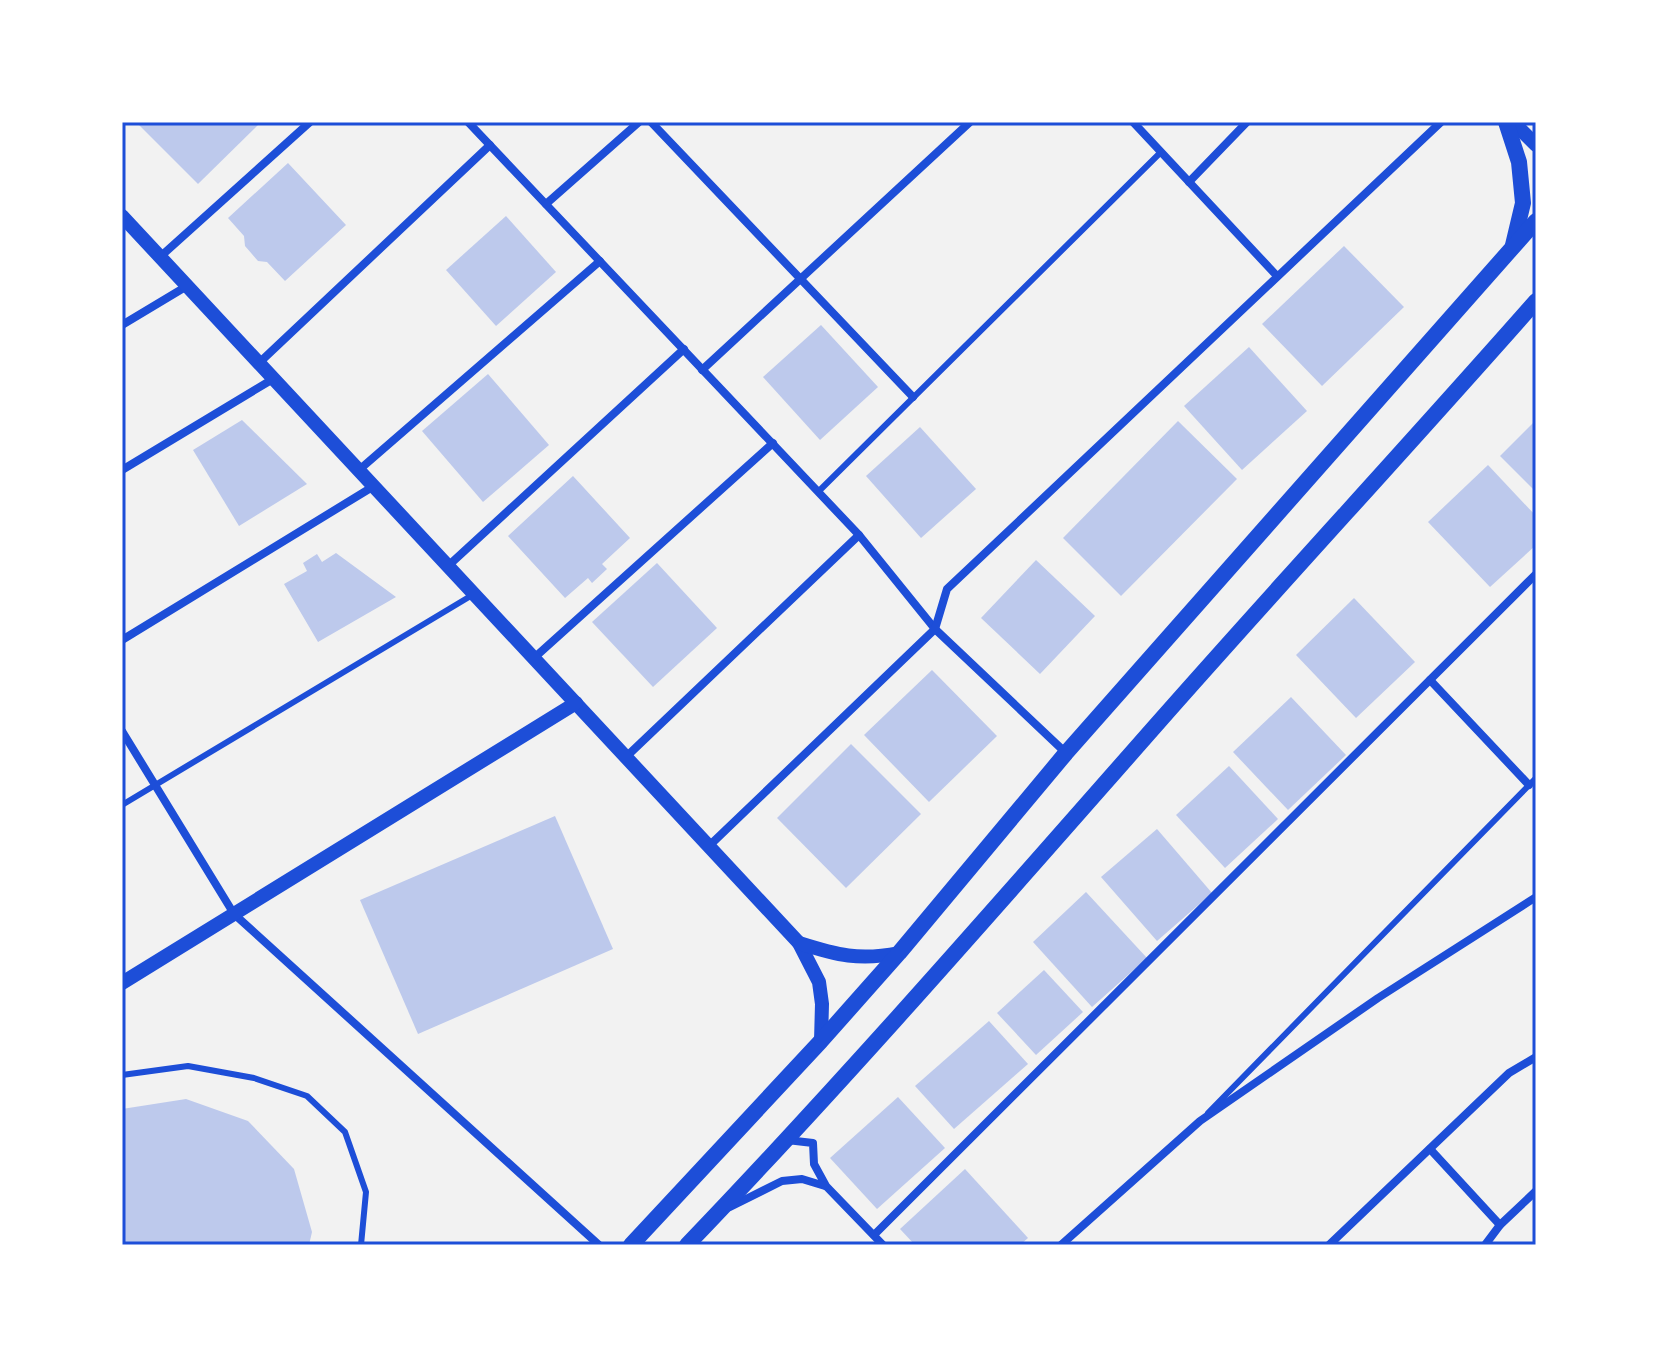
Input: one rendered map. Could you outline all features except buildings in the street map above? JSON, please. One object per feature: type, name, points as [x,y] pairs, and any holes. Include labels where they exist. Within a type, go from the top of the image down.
[{"type":"main road","points":[[1506,122],[1519,162],[1523,203],[1513,249]]},
{"type":"main road","points":[[631,1245],[899,953],[1066,753],[1536,221]]},
{"type":"main road","points":[[693,1242],[983,924],[1158,722],[1530,312],[1536,301]]},
{"type":"street","points":[[160,257],[310,122]]},
{"type":"street","points":[[468,122],[859,535],[935,629],[1066,753]]},
{"type":"street","points":[[546,204],[639,122]]},
{"type":"street","points":[[651,122],[913,397]]},
{"type":"street","points":[[702,370],[970,122]]},
{"type":"street","points":[[1133,122],[1277,276]]},
{"type":"street","points":[[1189,182],[1247,122]]},
{"type":"street","points":[[709,846],[935,629],[947,589],[1441,122]]},
{"type":"street","points":[[1513,122],[1536,145]]},
{"type":"street","points":[[259,363],[490,145]]},
{"type":"street","points":[[122,216],[799,943],[819,982],[821,1041]]},
{"type":"street","points":[[359,470],[600,261]]},
{"type":"street","points":[[122,325],[187,286]]},
{"type":"street","points":[[448,566],[684,349]]},
{"type":"street","points":[[122,470],[273,379]]},
{"type":"street","points":[[534,658],[773,443]]},
{"type":"street","points":[[122,640],[374,486]]},
{"type":"street","points":[[626,757],[859,535]]},
{"type":"street","points":[[874,1235],[1536,574]]},
{"type":"street","points":[[1430,680],[1529,785]]},
{"type":"street","points":[[122,983],[576,703]]},
{"type":"street","points":[[122,731],[234,914],[599,1245]]},
{"type":"street","points":[[1061,1245],[1200,1121],[1378,998],[1536,897]]},
{"type":"street","points":[[799,943],[844,957],[874,958],[899,953]]},
{"type":"street","points":[[1329,1245],[1509,1073],[1536,1057]]},
{"type":"street","points":[[786,1140],[813,1143],[814,1164],[826,1186],[883,1245]]},
{"type":"street","points":[[1430,1149],[1500,1225]]},
{"type":"street","points":[[715,1215],[782,1181],[802,1179],[826,1186]]},
{"type":"street","points":[[1485,1245],[1500,1225],[1536,1191]]},
{"type":"lane","points":[[818,492],[1161,152]]},
{"type":"lane","points":[[122,805],[474,594]]},
{"type":"lane","points":[[1200,1121],[1536,778]]},
{"type":"lane","points":[[122,1075],[188,1066],[254,1078],[307,1096],[345,1132],[366,1192],[361,1245]]}]
